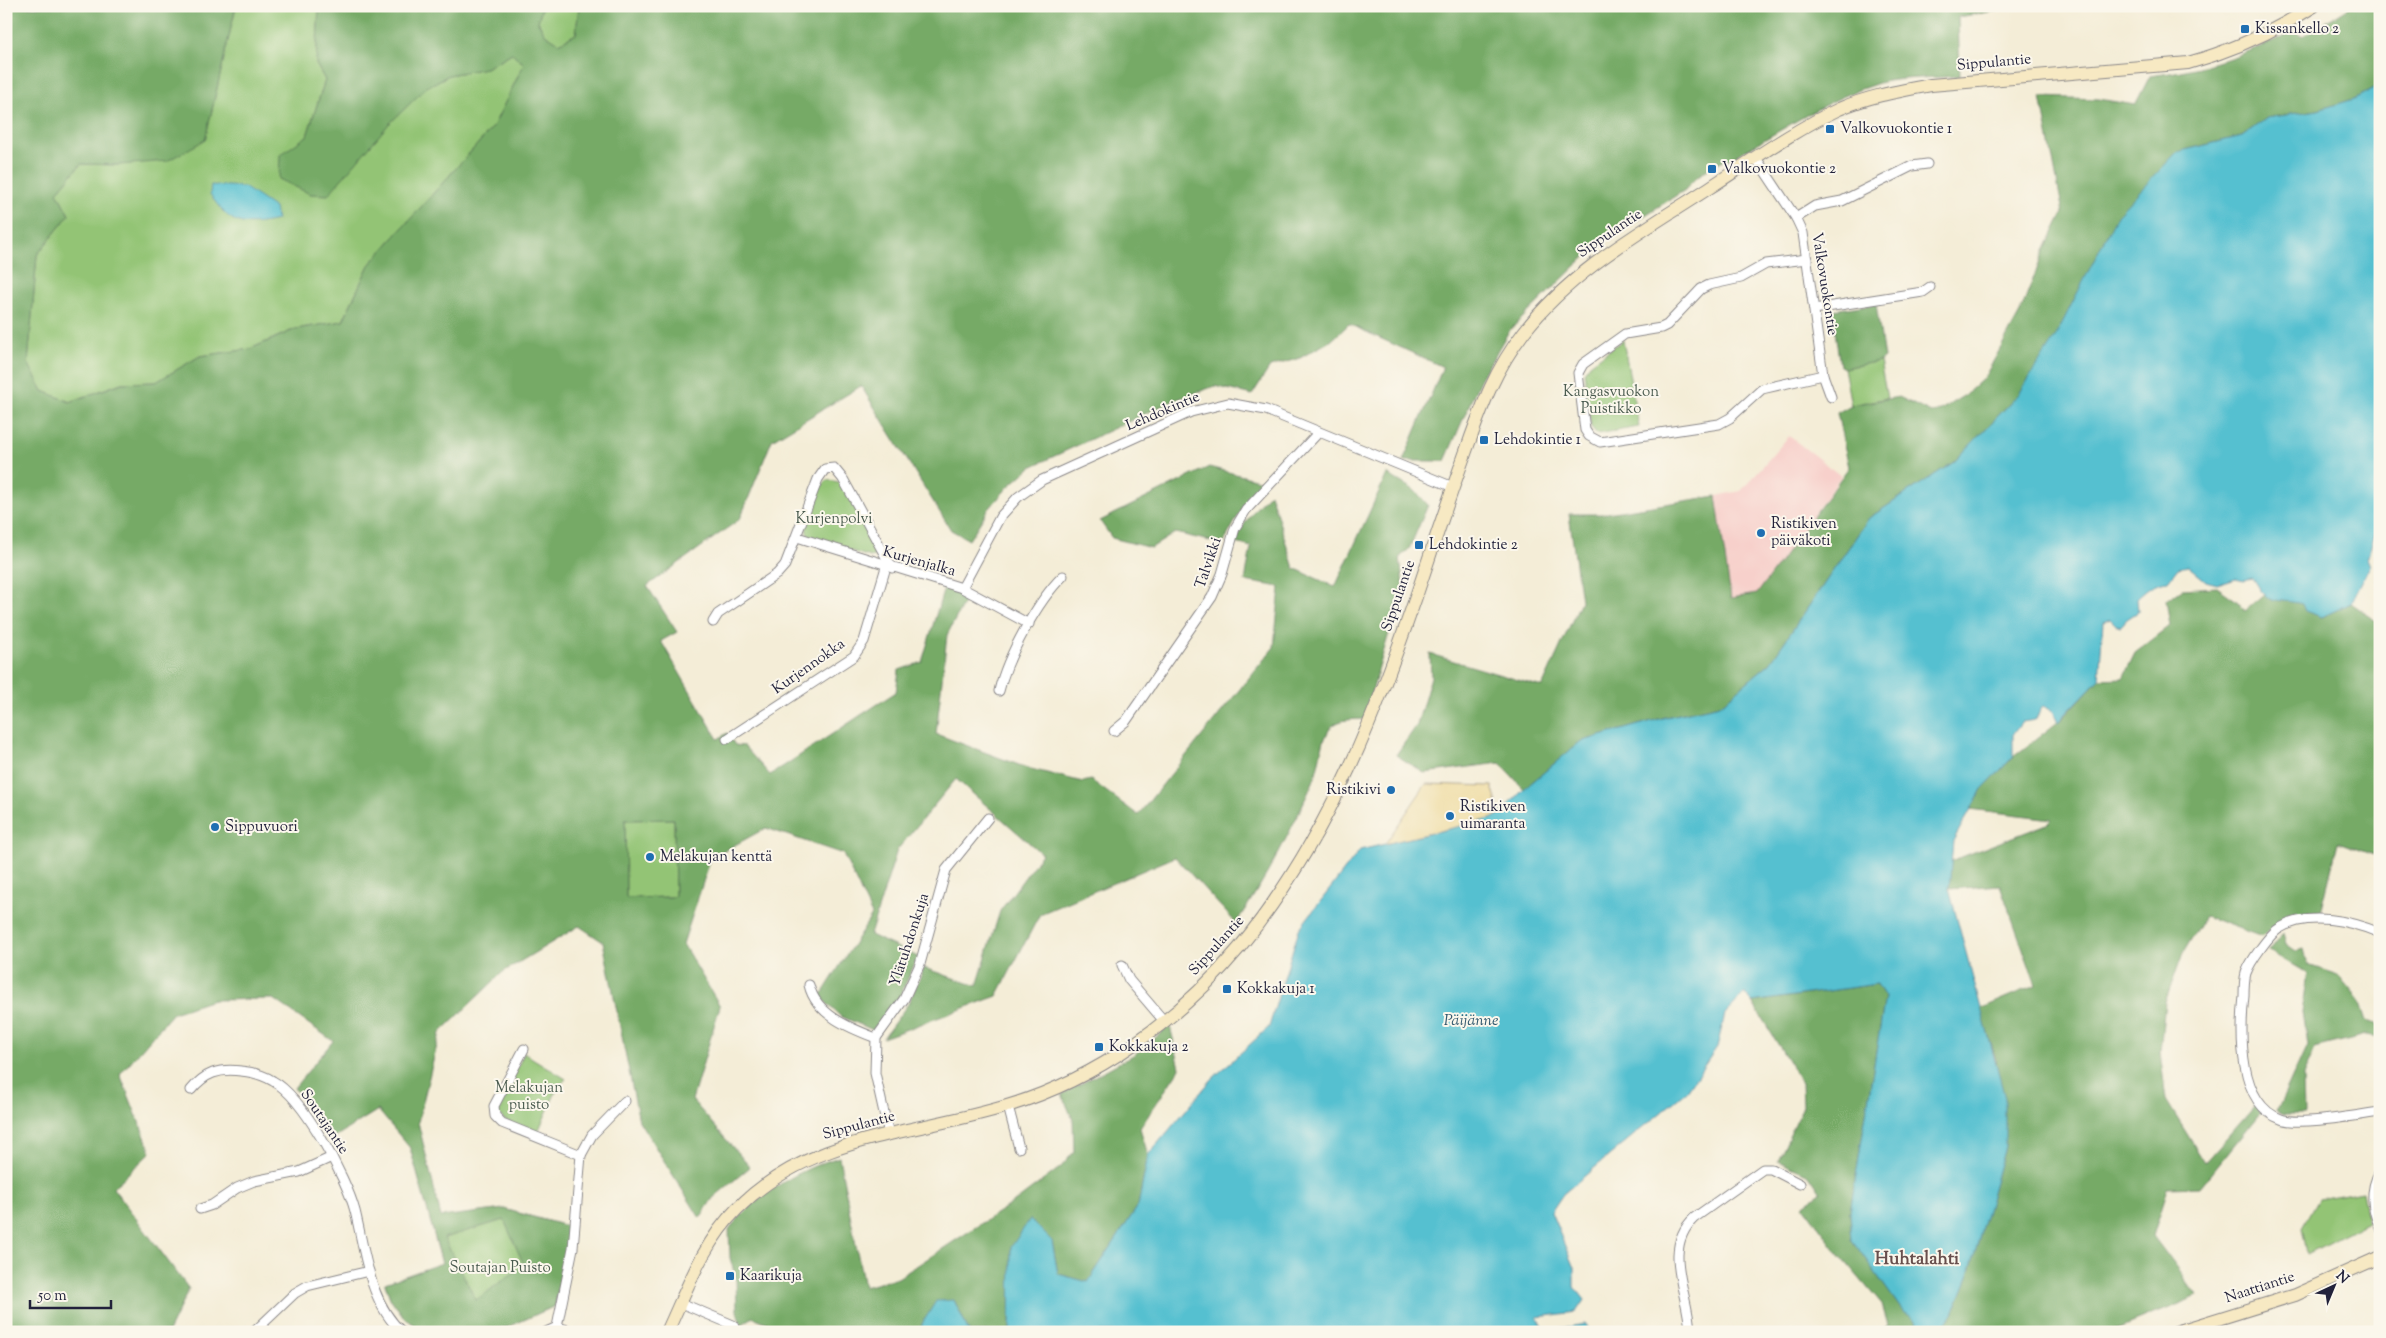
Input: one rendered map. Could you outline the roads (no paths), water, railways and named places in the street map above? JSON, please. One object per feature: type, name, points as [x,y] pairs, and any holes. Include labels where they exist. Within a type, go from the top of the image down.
[{"type":"street","name":"Sippulantie","points":[[667,1332],[699,1261],[712,1240],[737,1209],[756,1191],[797,1164],[823,1152],[889,1134],[1008,1106],[1045,1093],[1090,1072],[1132,1046],[1164,1021],[1209,980],[1259,924],[1289,882],[1324,823],[1352,766],[1383,693],[1488,387],[1520,337],[1555,296],[1595,262],[1756,158],[1836,111],[1888,92],[1930,85],[2188,62],[2220,54],[2253,41],[2314,6]]},
{"type":"street","name":"Valkovuokontie","points":[[1756,158],[1796,218],[1803,233],[1824,376],[1831,397]]},
{"type":"street","points":[[1796,218],[1815,206],[1842,201],[1912,166],[1927,164]]},
{"type":"street","points":[[1807,259],[1766,264],[1741,278],[1709,285],[1701,289],[1667,325],[1661,328],[1625,334],[1583,364],[1578,373],[1585,430],[1589,436],[1600,442],[1719,424],[1730,418],[1762,389],[1824,376]]},
{"type":"street","points":[[1814,309],[1924,292],[1930,287]]},
{"type":"street","name":"Lehdokintie","points":[[962,588],[1000,517],[1018,497],[1042,480],[1191,412],[1228,403],[1266,410],[1453,487]]},
{"type":"street","name":"Talvikki","points":[[1114,731],[1126,721],[1212,597],[1222,574],[1235,528],[1246,510],[1318,432]]},
{"type":"street","points":[[713,622],[718,614],[777,574],[785,566],[818,479],[825,469],[834,468],[843,479],[889,567]]},
{"type":"street","name":"Kurjenjalka","points":[[797,538],[962,588],[1030,624]]},
{"type":"street","name":"Kurjennokka","points":[[728,739],[854,656],[864,641],[889,567]]},
{"type":"street","points":[[999,691],[1004,673],[1050,588],[1063,576]]},
{"type":"street","name":"Ylätuhdonkuja","points":[[876,1038],[904,999],[920,964],[946,870],[988,818]]},
{"type":"street","points":[[2380,933],[2358,924],[2331,921],[2308,920],[2278,928],[2264,945],[2246,973],[2240,1025],[2246,1072],[2260,1103],[2282,1120],[2312,1120],[2380,1112]]},
{"type":"street","points":[[1122,965],[1129,980],[1164,1021]]},
{"type":"street","points":[[810,985],[812,996],[827,1013],[851,1029],[876,1038],[875,1073],[889,1134]]},
{"type":"street","points":[[524,1049],[494,1106],[495,1116],[502,1123],[581,1155]]},
{"type":"street","name":"Soutajantie","points":[[191,1090],[200,1079],[212,1073],[229,1069],[252,1072],[274,1081],[290,1094],[332,1157],[345,1182],[380,1302],[394,1325],[402,1332]]},
{"type":"street","points":[[557,1327],[573,1248],[581,1155],[592,1135],[625,1101]]},
{"type":"street","points":[[1008,1106],[1019,1148]]},
{"type":"street","points":[[200,1209],[212,1205],[237,1188],[254,1181],[299,1172],[332,1157]]},
{"type":"street","points":[[1690,1332],[1689,1316],[1677,1260],[1680,1237],[1685,1226],[1763,1169],[1771,1169],[1800,1184]]},
{"type":"street","points":[[2380,1171],[2372,1188],[2374,1212],[2380,1228]]},
{"type":"street","name":"Naattiantie","points":[[2176,1332],[2295,1295],[2380,1257]]},
{"type":"street","points":[[254,1332],[295,1293],[307,1286],[370,1271]]},
{"type":"street","points":[[681,1303],[733,1325],[737,1332]]},
{"type":"street","points":[[546,1332],[557,1327],[575,1332]]},
{"type":"water","name":"Päijänne","points":[[2380,85],[2380,520],[2367,558],[2370,566],[2351,603],[2322,617],[2305,611],[2302,604],[2268,598],[2262,593],[2252,578],[2243,580],[2236,578],[2217,584],[2206,581],[2188,566],[2178,568],[2168,581],[2151,586],[2137,598],[2138,612],[2127,619],[2121,626],[2116,625],[2110,619],[2103,622],[2099,679],[2058,722],[2053,711],[2043,706],[2035,720],[2022,722],[2013,734],[2013,757],[1982,789],[1953,841],[1949,889],[2005,1098],[2005,1146],[1969,1274],[1953,1314],[1937,1332],[1921,1332],[1918,1322],[1904,1313],[1852,1240],[1850,1212],[1885,997],[1877,984],[1752,1002],[1745,993],[1725,1014],[1717,1047],[1687,1091],[1563,1194],[1551,1212],[1574,1268],[1574,1287],[1584,1300],[1576,1312],[1538,1317],[1545,1331],[1585,1324],[1591,1332],[1010,1332],[1011,1247],[1030,1219],[1052,1241],[1058,1274],[1088,1282],[1138,1206],[1148,1155],[1212,1079],[1269,1027],[1299,929],[1360,850],[1491,819],[1500,814],[1524,789],[1580,742],[1666,717],[1720,705],[1770,663],[1869,518],[1954,462],[2019,394],[2054,339],[2117,215],[2177,152],[2242,136],[2267,118],[2318,110],[2354,99]]},
{"type":"water","points":[[211,185],[244,187],[275,208],[277,220],[255,224],[238,222],[224,212],[217,204],[210,194]]},
{"type":"water","points":[[954,1300],[969,1332],[921,1332],[922,1324],[936,1301]]},
{"type":"place","name":"Kissankello 2","points":[[2245,29]]},
{"type":"place","name":"Valkovuokontie 1","points":[[1830,129]]},
{"type":"place","name":"Valkovuokontie 2","points":[[1712,169]]},
{"type":"place","name":"Lehdokintie 1","points":[[1484,440]]},
{"type":"place","name":"Ristikiven päiväkoti","points":[[1761,533]]},
{"type":"place","name":"Lehdokintie 2","points":[[1419,545]]},
{"type":"place","name":"Ristikivi","points":[[1391,790]]},
{"type":"place","name":"Ristikiven uimaranta","points":[[1450,816]]},
{"type":"place","name":"Sippuvuori","points":[[215,827]]},
{"type":"place","name":"Melakujan kenttä","points":[[650,857]]},
{"type":"place","name":"Kokkakuja 1","points":[[1227,989]]},
{"type":"place","name":"Kokkakuja 2","points":[[1099,1047]]},
{"type":"place","name":"Kaarikuja","points":[[730,1276]]},
{"type":"district","name":"Huhtalahti","points":[[1917,1260]]},
{"type":"park label","name":"Kangasvuokon Puistikko","points":[[1611,400]]},
{"type":"park label","name":"Kurjenpolvi","points":[[834,519]]},
{"type":"park label","name":"Melakujan puisto","points":[[529,1096]]},
{"type":"park label","name":"Soutajan Puisto","points":[[500,1268]]}]
